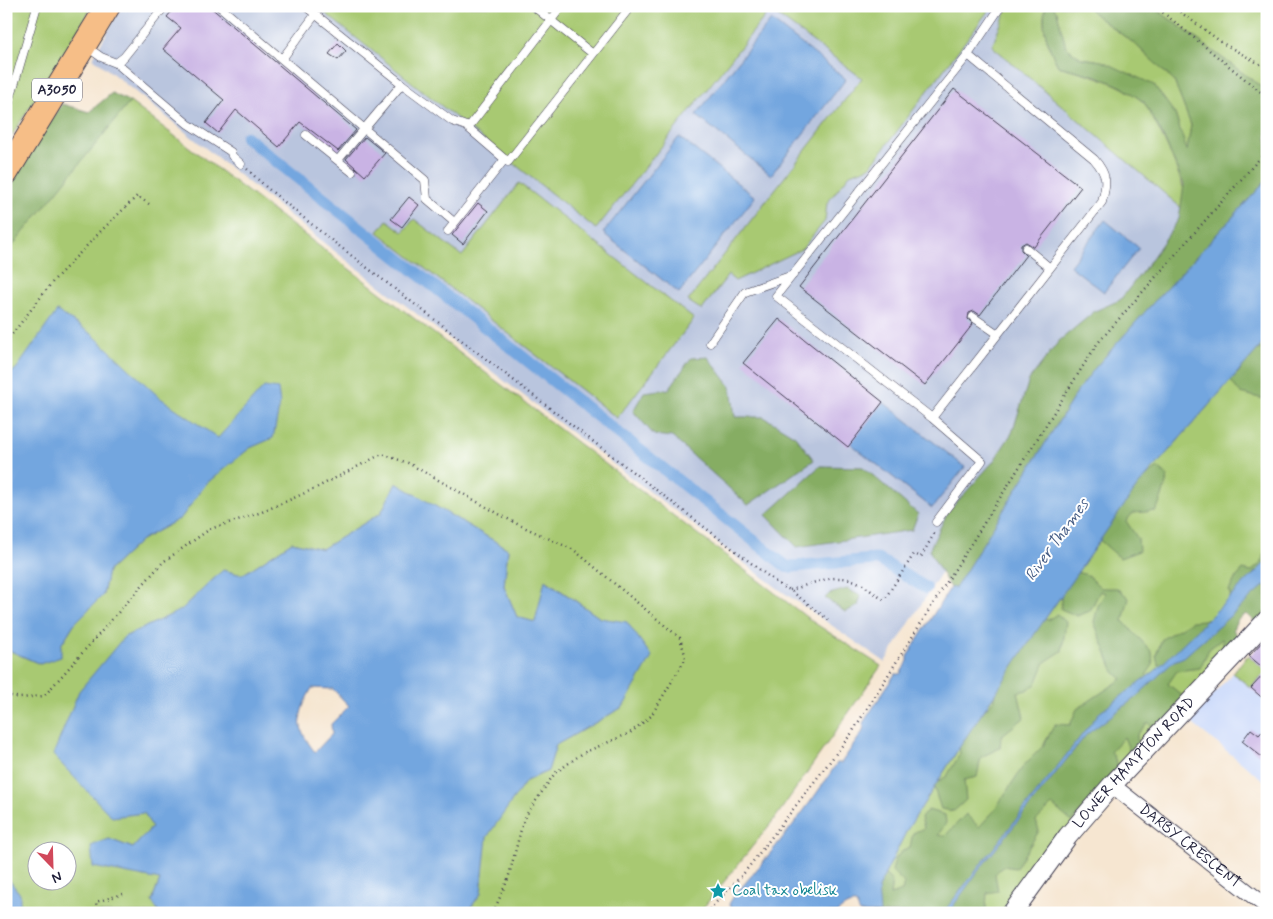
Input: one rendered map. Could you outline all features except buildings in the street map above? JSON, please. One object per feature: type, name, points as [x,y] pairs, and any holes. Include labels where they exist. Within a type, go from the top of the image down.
[{"type":"main road","name":"A3050","points":[[6,173],[108,6]]},
{"type":"street","name":"LOWER HAMPTON ROAD","points":[[1012,913],[1068,836],[1112,785],[1267,620]]},
{"type":"street","name":"DARBY CRESCENT","points":[[1112,785],[1267,907]]},
{"type":"lane","points":[[6,113],[37,6]]},
{"type":"lane","points":[[116,63],[124,57],[164,6]]},
{"type":"lane","points":[[219,6],[365,128],[390,152],[426,180],[427,200],[454,222]]},
{"type":"lane","points":[[305,6],[402,84],[452,121],[468,128],[508,162],[631,6]]},
{"type":"lane","points":[[533,6],[593,54]]},
{"type":"lane","points":[[468,128],[562,6]]},
{"type":"lane","points":[[936,522],[982,461],[932,418],[776,296],[968,55],[1001,6]]},
{"type":"lane","points":[[282,59],[315,14]]},
{"type":"lane","points":[[84,46],[101,57],[116,63],[188,124],[231,152],[232,156],[241,164]]},
{"type":"lane","points":[[932,418],[1102,202],[1106,186],[1103,170],[1094,159],[968,55]]},
{"type":"lane","points":[[338,160],[402,84]]},
{"type":"lane","points":[[306,134],[352,172]]},
{"type":"lane","points":[[448,231],[505,160]]},
{"type":"lane","points":[[1026,248],[1050,268]]},
{"type":"lane","points":[[710,343],[745,292],[793,275]]},
{"type":"lane","points":[[974,317],[998,334]]},
{"type":"path","points":[[1155,6],[1267,97]]},
{"type":"path","points":[[1172,6],[1224,44],[1267,68]]},
{"type":"path","points":[[706,913],[744,873],[851,734],[1097,344],[1267,150]]},
{"type":"path","points":[[241,164],[326,236],[781,586],[790,590],[831,622]]},
{"type":"path","points":[[6,342],[54,280],[137,196],[149,204]]},
{"type":"path","points":[[6,695],[20,698],[44,696],[163,562],[210,529],[262,512],[314,489],[382,454],[408,463],[515,522],[574,550],[680,638],[686,658],[651,716],[630,733],[583,752],[555,773],[524,818],[508,879],[493,913]]},
{"type":"path","points":[[790,590],[830,579],[844,578],[856,581],[884,600],[914,554],[920,557],[936,528],[936,522]]},
{"type":"path","points":[[100,913],[97,911],[96,902],[122,894]]},
{"type":"shaded area","points":[[122,6],[1008,6],[993,46],[1192,217],[1000,479],[885,662],[780,590],[588,445],[324,243],[93,58]]},
{"type":"shaded area","points":[[1233,673],[1267,702],[1267,783],[1189,721]]},
{"type":"green space","points":[[13,6],[93,6],[6,145],[6,17]]},
{"type":"green space","points":[[316,6],[992,6],[870,167],[850,174],[827,203],[825,221],[802,249],[735,281],[728,275],[702,310],[688,301],[862,78],[770,10],[596,229]]},
{"type":"green space","points":[[1008,6],[1046,6],[1044,14],[1045,29],[1049,45],[1058,66],[1113,83],[1133,94],[1144,103],[1170,153],[1192,217],[992,46]]},
{"type":"green space","points":[[1046,6],[1053,6],[1057,12],[1066,47],[1081,58],[1102,61],[1154,85],[1175,114],[1187,151],[1191,125],[1174,81],[1135,44],[1099,18],[1086,6],[1152,6],[1267,91],[1267,180],[1095,368],[1077,392],[956,587],[950,588],[929,550],[948,512],[993,462],[1012,433],[1029,380],[1059,341],[1095,311],[1120,300],[1179,219],[1184,185],[1163,136],[1144,102],[1122,87],[1097,76],[1058,66],[1049,45],[1045,29],[1044,14]]},
{"type":"green space","points":[[1053,6],[1086,6],[1099,18],[1135,44],[1174,81],[1191,125],[1187,153],[1175,114],[1096,60],[1081,58],[1065,47],[1057,12]]},
{"type":"green space","points":[[1152,6],[1267,6],[1267,91]]},
{"type":"green space","points":[[112,93],[130,102],[6,254],[6,186],[62,104],[89,112]]},
{"type":"green space","points":[[130,102],[813,622],[881,666],[776,817],[699,913],[467,913],[481,893],[486,837],[526,781],[548,771],[556,745],[623,707],[627,623],[600,618],[546,580],[535,622],[517,617],[504,586],[508,549],[396,483],[381,513],[322,549],[292,542],[242,575],[223,570],[181,610],[124,637],[145,813],[152,827],[133,848],[109,839],[160,880],[152,901],[159,913],[23,913],[20,910],[19,894],[6,876],[6,649],[40,664],[61,645],[74,624],[103,595],[108,571],[141,540],[181,518],[17,368],[6,378],[6,251]]},
{"type":"green space","points":[[519,183],[694,319],[617,418],[378,232],[387,220],[403,232],[414,219],[462,256]]},
{"type":"green space","points":[[1267,339],[1267,561],[1155,671],[1099,713],[1033,797],[880,913],[878,888],[907,830],[1036,632],[1137,487]]},
{"type":"green space","points":[[1267,347],[1267,398],[1264,399],[1240,393],[1230,380],[1241,370],[1235,364],[1237,356]]},
{"type":"green space","points":[[708,357],[731,387],[735,417],[764,417],[795,436],[814,460],[748,505],[672,437],[654,435],[633,411],[644,392],[669,389],[691,358]]},
{"type":"green space","points":[[820,466],[863,467],[918,514],[912,530],[797,547],[766,515]]},
{"type":"green space","points":[[1158,468],[1168,476],[1162,497],[1156,511],[1133,513],[1126,521],[1138,539],[1139,551],[1120,558],[1096,537],[1141,480]]},
{"type":"green space","points":[[1267,550],[1267,566],[1263,566],[1253,574],[1259,583],[1267,584],[1267,617],[1258,625],[1246,614],[1237,620],[1233,629],[1240,642],[1226,652],[1222,639],[1209,649],[1200,668],[1177,671],[1168,684],[1188,700],[1156,733],[1148,722],[1137,735],[1138,751],[1131,755],[1124,737],[1111,751],[1119,767],[1072,822],[1052,805],[1036,821],[1039,831],[1016,868],[1003,866],[995,874],[998,891],[987,893],[986,909],[972,913],[872,913],[881,871],[892,881],[890,895],[902,891],[904,883],[892,871],[894,863],[902,851],[910,847],[913,833],[924,828],[921,818],[928,810],[945,815],[946,823],[938,835],[945,836],[966,814],[979,827],[993,812],[1024,765],[1043,746],[1055,724],[1070,725],[1077,709],[1122,679],[1114,672],[1094,622],[1098,606],[1105,593],[1100,591],[1090,611],[1077,616],[1061,609],[1061,590],[1075,572],[1088,575],[1101,588],[1117,588],[1129,598],[1123,621],[1152,652],[1153,665],[1146,675],[1152,681],[1162,666],[1158,664],[1156,655],[1162,639],[1192,621],[1213,618],[1231,599],[1229,591],[1235,579],[1243,570],[1251,572],[1262,562],[1263,555]]},
{"type":"green space","points":[[847,589],[861,596],[858,606],[845,612],[825,598],[829,594]]},
{"type":"green space","points":[[1057,614],[1066,622],[1062,651],[1045,662],[1036,684],[1027,690],[1018,692],[1024,718],[1001,736],[1000,748],[981,757],[977,777],[964,780],[966,800],[954,811],[941,809],[933,785],[947,776],[960,754],[958,738],[995,699],[994,685],[1031,616],[1048,620]]},
{"type":"green space","points":[[1227,628],[1240,639],[1000,913],[960,913],[984,878],[1147,691]]},
{"type":"green space","points":[[1249,656],[1267,671],[1267,682],[1261,677],[1251,688],[1233,673]]},
{"type":"water","points":[[771,20],[846,79],[771,175],[696,115]]},
{"type":"water","points":[[679,137],[755,197],[679,293],[603,233]]},
{"type":"water","name":"River Thames","points":[[1267,180],[1267,339],[1137,487],[1036,632],[907,830],[878,888],[880,913],[860,913],[856,904],[851,904],[837,913],[728,913],[732,908],[729,904],[734,896],[788,831],[837,763],[841,763],[862,733],[863,723],[895,674],[900,674],[908,661],[908,655],[950,588],[956,587],[1077,392],[1095,368],[1153,303]]},
{"type":"water","points":[[1105,220],[1139,248],[1104,292],[1070,266]]},
{"type":"water","points":[[57,311],[93,335],[159,397],[218,438],[264,387],[278,389],[280,404],[273,438],[250,448],[225,468],[206,484],[181,518],[141,540],[108,571],[103,595],[74,624],[61,645],[61,657],[40,664],[6,649],[6,378],[17,368]]},
{"type":"water","points":[[883,402],[965,467],[932,508],[850,443]]},
{"type":"water","points":[[396,483],[508,549],[504,586],[517,617],[535,622],[545,580],[600,618],[627,622],[652,657],[623,707],[556,745],[548,771],[526,781],[487,837],[481,893],[467,913],[159,913],[152,901],[160,880],[93,867],[91,846],[109,839],[133,848],[152,827],[144,813],[112,817],[53,755],[79,691],[124,637],[181,610],[223,570],[242,575],[292,542],[322,549],[381,513]],"holes":[[[312,688],[333,689],[349,706],[331,724],[332,734],[315,752],[301,728],[300,721],[303,706]]]},
{"type":"water","points":[[1267,561],[1267,586],[1264,586],[1184,657],[1174,661],[1136,697],[1086,735],[979,870],[948,913],[943,913],[1099,713],[1155,671]]},
{"type":"water","points":[[6,876],[20,894],[20,910],[23,913],[6,913]]},
{"type":"waterway","points":[[246,137],[787,567],[878,559],[926,588]]},
{"type":"place","name":"Coal tax obelisk","points":[[718,891]]}]
